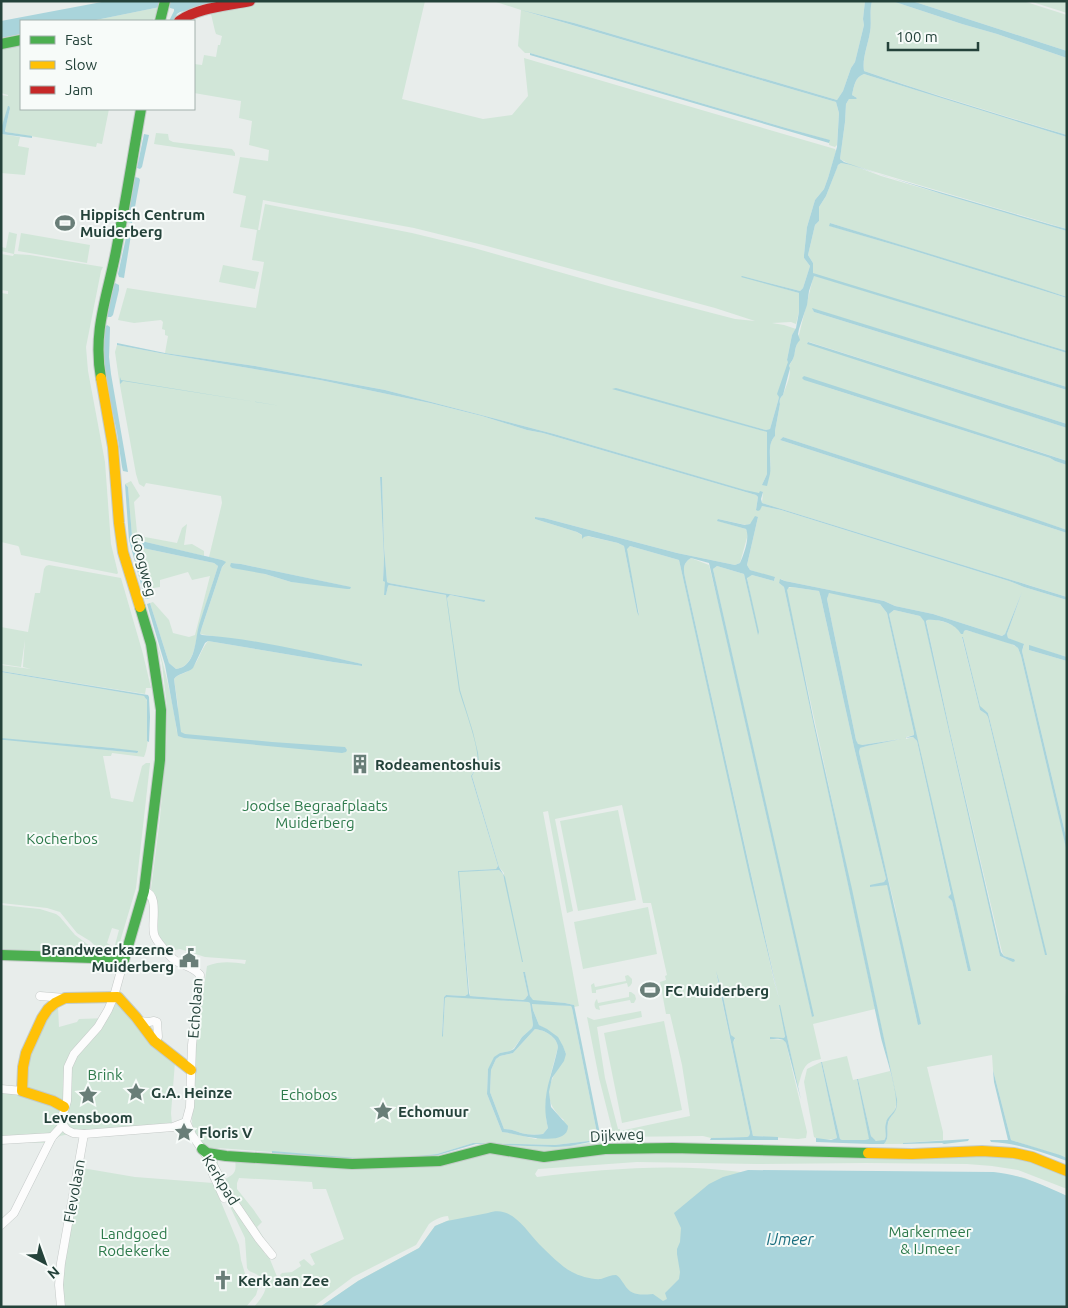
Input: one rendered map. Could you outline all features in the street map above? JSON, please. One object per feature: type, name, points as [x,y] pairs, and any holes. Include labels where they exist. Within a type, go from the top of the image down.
[{"type":"street","points":[[180,20],[183,17],[205,10],[250,1]]},
{"type":"street","points":[[160,20],[164,6]]},
{"type":"street","points":[[1,44],[20,40]]},
{"type":"street","name":"Googweg","points":[[114,996],[144,891],[160,760],[161,710],[151,644],[122,552],[113,447],[100,378],[98,353],[100,319],[117,248],[141,110]]},
{"type":"street","name":"Echolaan","points":[[144,891],[151,895],[154,935],[174,960],[197,971],[200,975],[192,1045],[190,1107],[186,1122]]},
{"type":"street","points":[[1,955],[103,957],[124,960]]},
{"type":"street","points":[[40,996],[65,998],[118,997],[154,1041],[191,1070]]},
{"type":"street","points":[[114,996],[98,1027],[78,1048],[68,1067],[68,1093],[61,1120],[63,1125],[73,1133],[84,1134],[173,1127],[186,1122],[188,1129],[202,1149]]},
{"type":"street","points":[[22,1091],[26,1053],[37,1028],[48,1009],[65,998]]},
{"type":"street","points":[[1,1089],[22,1091],[53,1101],[64,1107]]},
{"type":"street","points":[[1,1225],[14,1212],[52,1137],[63,1125]]},
{"type":"street","name":"Flevolaan","points":[[61,1307],[59,1286],[61,1263],[84,1134]]},
{"type":"street","points":[[1,1140],[52,1137]]},
{"type":"street","name":"Dijkweg","points":[[202,1149],[207,1153],[226,1156],[352,1164],[401,1164],[440,1161],[490,1148],[544,1157],[605,1149],[663,1148],[912,1154],[982,1151],[1014,1153],[1032,1157],[1067,1171]]},
{"type":"street","name":"Kerkpad","points":[[202,1149],[224,1198]]},
{"type":"street","name":"Kerkpad","points":[[202,1149],[229,1195],[272,1256]]},
{"type":"green space","points":[[255,1],[425,1],[402,99],[483,119],[512,115],[528,96],[524,58],[835,149],[828,178],[824,189],[815,200],[807,227],[804,258],[810,266],[803,288],[800,291],[741,276],[799,293],[799,312],[796,324],[791,322],[772,323],[796,329],[792,335],[787,360],[789,362],[770,429],[766,430],[613,389],[768,432],[767,474],[762,485],[770,471],[770,448],[775,436],[780,398],[788,381],[789,366],[793,359],[814,274],[812,273],[813,263],[808,255],[815,225],[819,221],[819,207],[826,196],[838,165],[841,163],[851,165],[840,159],[846,104],[849,99],[857,98],[852,95],[855,82],[859,77],[864,74],[1067,137],[1067,229],[852,165],[881,176],[1067,231],[1067,297],[830,223],[830,226],[1067,298],[1067,351],[816,276],[1067,353],[1067,387],[813,309],[814,312],[1067,390],[1067,424],[809,342],[807,343],[1067,428],[1067,461],[804,380],[1067,465],[1067,530],[783,437],[780,440],[1067,533],[1067,597],[762,503],[763,492],[759,494],[744,490],[554,434],[385,390],[255,366],[165,353],[168,336],[165,335],[165,330],[162,329],[163,322],[161,320],[134,323],[118,320],[127,288],[256,308],[264,262],[252,260],[257,230],[240,227],[246,196],[233,193],[240,157],[268,161],[269,150],[249,145],[252,121],[239,118],[241,101],[195,93],[195,64],[202,65],[204,55],[216,57],[222,36],[216,34],[210,10]],"holes":[[[263,200],[414,228],[715,308],[755,321],[735,319],[412,233],[265,204],[260,230],[258,230]]]},
{"type":"green space","points":[[493,1],[865,1],[864,25],[855,62],[843,91],[837,100],[574,23],[524,11],[836,102],[839,113],[837,145],[835,147],[829,145],[829,140],[525,53],[518,46],[521,10]]},
{"type":"green space","points":[[872,1],[892,1],[1067,58],[1067,135],[864,71],[864,56],[871,28]]},
{"type":"green space","points":[[912,1],[1023,1],[1067,15],[1067,51]]},
{"type":"green space","points":[[1029,1],[1067,1],[1067,13]]},
{"type":"green space","points":[[160,7],[153,20],[96,20]]},
{"type":"green space","points":[[20,43],[20,110],[109,110],[102,144],[97,143],[96,147],[6,132],[10,109],[1,129],[1,95],[8,95],[1,93],[1,47]]},
{"type":"green space","points":[[156,133],[168,134],[169,140],[173,142],[232,149],[235,156],[154,144]]},
{"type":"green space","points":[[1,134],[20,137],[18,146],[29,148],[25,175],[1,173]]},
{"type":"green space","points":[[9,232],[17,234],[14,254],[1,251],[1,247],[6,248]]},
{"type":"green space","points":[[21,233],[90,245],[87,263],[18,251]]},
{"type":"green space","points":[[1,254],[13,256],[14,254],[103,267],[86,347],[88,371],[105,462],[111,544],[117,574],[21,555],[18,546],[1,542],[1,293],[8,294],[8,291],[1,290]]},
{"type":"green space","points":[[223,265],[259,272],[255,289],[219,282]]},
{"type":"green space","points":[[117,345],[320,380],[482,416],[756,495],[758,497],[756,510],[762,506],[781,510],[1067,600],[1067,657],[1029,646],[1029,650],[1067,661],[1067,841],[1022,651],[1024,645],[1008,638],[1007,634],[1022,592],[1005,634],[1002,636],[933,614],[895,606],[884,601],[781,579],[779,583],[784,587],[875,1009],[813,1024],[821,1059],[810,1062],[804,1068],[798,1087],[782,1014],[784,1038],[770,1039],[785,1040],[807,1132],[806,1138],[753,1136],[732,1041],[735,1040],[731,1035],[716,972],[750,1133],[749,1136],[711,1138],[703,1136],[614,1137],[599,1078],[587,1017],[594,1020],[641,1011],[642,1017],[597,1027],[605,1078],[620,1131],[690,1116],[682,1065],[670,1014],[666,1014],[660,982],[666,980],[665,976],[667,975],[651,903],[643,903],[622,805],[555,819],[573,911],[567,913],[548,811],[543,812],[579,1006],[574,1007],[574,1005],[565,1003],[533,1001],[530,996],[525,972],[523,972],[528,995],[523,1000],[470,996],[459,877],[468,994],[465,996],[446,995],[444,997],[442,1036],[445,998],[447,996],[530,1003],[532,1028],[514,1048],[500,1053],[488,1069],[487,1094],[502,1132],[536,1139],[564,1120],[556,1112],[549,1095],[552,1079],[566,1054],[556,1036],[539,1025],[532,1003],[571,1006],[597,1140],[555,1145],[473,1143],[437,1154],[380,1160],[218,1148],[210,1151],[196,1138],[192,1120],[195,1049],[207,966],[226,962],[245,964],[246,960],[205,957],[180,949],[170,951],[160,940],[156,932],[156,905],[151,889],[167,739],[167,708],[162,663],[153,630],[161,655],[173,706],[177,732],[178,706],[174,679],[191,669],[208,641],[333,662],[361,666],[362,664],[303,651],[200,634],[224,565],[222,560],[209,557],[222,503],[221,496],[146,483],[144,487],[139,484],[115,352]],"holes":[[[380,477],[382,477],[387,582],[485,600],[484,602],[450,595],[447,598],[448,606],[446,595],[389,585],[386,595],[384,595],[386,582],[383,581],[384,559]],[[535,517],[544,518],[677,553],[735,565],[740,563],[748,534],[746,529],[718,521],[718,519],[746,525],[758,517],[747,565],[750,570],[775,578],[774,581],[752,575],[747,577],[758,634],[744,574],[717,566],[713,569],[813,1017],[709,565],[691,558],[684,566],[685,575],[779,999],[679,560],[630,546],[626,549],[639,614],[637,612],[624,546],[587,536],[584,537],[577,532],[535,519]],[[231,563],[350,587],[291,582]],[[477,767],[472,776],[499,867],[504,873],[504,879],[503,874],[499,870],[458,871],[496,869],[498,866],[471,776]]]},
{"type":"green space","points":[[131,481],[140,496],[134,502],[137,532],[145,537],[177,543],[182,528],[187,524],[184,545],[192,544],[204,551],[204,556],[133,539],[128,487],[125,484]]},
{"type":"green space","points":[[138,547],[214,563],[218,566],[193,653],[188,663],[180,668],[176,669],[169,663],[150,603],[153,602],[169,620],[173,633],[189,637],[195,635],[210,576],[192,580],[188,572],[160,580],[160,587],[148,589],[150,598],[148,599],[136,555],[135,548]]},
{"type":"green space","points":[[49,565],[121,578],[151,688],[146,688],[145,694],[1,671],[1,665],[31,669],[23,667],[25,640],[21,667],[1,664],[1,627],[28,632],[35,593],[40,593],[44,569]]},
{"type":"green space","points":[[787,588],[819,591],[886,879],[884,882],[870,887],[887,884],[918,1025],[895,907],[859,752],[860,748],[900,739],[858,745],[827,599],[829,592],[880,604],[887,613],[914,733],[914,735],[906,737],[906,739],[913,737],[917,741],[951,895],[948,897],[952,901],[968,971],[970,970],[889,614],[894,610],[920,616],[924,620],[1000,956],[1005,959],[1014,959],[1004,956],[1002,952],[950,732],[926,620],[943,621],[962,631],[966,630],[994,638],[1018,648],[1067,851],[1067,989],[1065,990],[1067,1003],[1067,1158],[1011,1140],[993,1070],[992,1055],[927,1067],[943,1132],[943,1140],[884,1144],[888,1123],[895,1110],[897,1099]],"holes":[[[963,637],[980,707],[988,713],[1046,955],[988,717],[980,710]]]},
{"type":"green space","name":"Kocherbos","points":[[1,672],[146,697],[149,727],[144,757],[112,753],[111,756],[103,756],[111,798],[133,802],[142,766],[150,763],[136,888],[116,955],[115,945],[119,930],[112,928],[107,943],[110,945],[112,955],[104,954],[90,941],[77,933],[60,912],[47,908],[1,903]],"holes":[[[7,739],[113,748],[138,752]]]},
{"type":"green space","points":[[618,810],[636,900],[578,911],[560,821]]},
{"type":"green space","points":[[1,905],[40,909],[56,914],[75,935],[98,952],[56,951],[56,954],[1,953]]},
{"type":"green space","points":[[648,907],[657,954],[583,969],[574,922]]},
{"type":"green space","points":[[628,975],[632,979],[632,983],[628,987],[627,983],[596,990],[596,993],[592,993],[591,985],[594,983],[595,987],[626,981],[625,976]]},
{"type":"green space","points":[[629,992],[635,995],[634,1003],[631,1003],[630,1000],[599,1006],[600,1010],[595,1008],[595,1001],[597,999],[598,1003],[629,997]]},
{"type":"green space","name":"Brink","points":[[116,1000],[175,1062],[171,1113],[172,1124],[84,1131],[60,1136],[47,1143],[1,1141],[1,1091],[28,1089],[27,1060],[46,1016],[58,1007],[59,1027],[77,1022],[79,1019],[107,1018]]},
{"type":"green space","points":[[664,1021],[682,1110],[622,1123],[604,1033]]},
{"type":"green space","points":[[535,1029],[550,1035],[558,1047],[550,1077],[546,1119],[548,1128],[543,1134],[532,1135],[504,1129],[490,1092],[491,1070],[496,1059],[513,1053]]},
{"type":"green space","points":[[847,1056],[853,1080],[857,1079],[869,1137],[869,1139],[865,1140],[840,1139],[822,1062]]},
{"type":"green space","points":[[821,1062],[837,1138],[828,1140],[814,1137],[804,1082],[807,1069]]},
{"type":"green space","points":[[890,1071],[895,1090],[896,1105],[894,1112],[886,1123],[885,1139],[878,1141],[874,1140],[871,1136],[858,1079]]},
{"type":"green space","points":[[601,1139],[600,1145],[562,1155],[501,1145],[562,1146],[594,1142]]},
{"type":"green space","name":"Markermeer & IJmeer","points":[[615,1151],[1017,1155],[1067,1174],[1067,1189],[1018,1170],[967,1164],[637,1162],[538,1169],[535,1174],[537,1177],[638,1168],[690,1168],[740,1172],[897,1174],[992,1172],[1025,1178],[1067,1196],[1067,1307],[320,1307],[358,1281],[419,1248],[435,1226],[449,1220],[448,1216],[438,1218],[429,1224],[416,1245],[353,1277],[313,1307],[254,1307],[263,1295],[266,1286],[265,1281],[247,1268],[245,1238],[214,1173],[265,1254],[269,1257],[278,1279],[281,1278],[280,1275],[282,1273],[292,1272],[301,1266],[299,1262],[304,1259],[312,1266],[315,1264],[310,1254],[344,1239],[326,1189],[313,1189],[312,1182],[239,1178],[237,1189],[262,1222],[257,1227],[266,1241],[264,1242],[227,1188],[212,1156],[218,1157],[218,1164],[225,1179],[235,1171],[235,1158],[332,1166],[484,1152]]},
{"type":"green space","name":"Landgoed Rodekerke","points":[[82,1168],[135,1177],[213,1183],[239,1245],[246,1277],[259,1285],[256,1295],[246,1307],[63,1307],[63,1274]]},
{"type":"water","points":[[107,1],[232,1],[180,12],[174,20],[170,20],[174,9],[170,8],[170,5],[160,4],[160,7],[96,20],[20,20],[20,34],[1,38],[1,21]]},
{"type":"water","points":[[865,1],[872,1],[871,28],[864,56],[864,71],[1067,135],[1067,137],[864,74],[861,75],[855,82],[852,95],[857,98],[849,99],[846,104],[840,159],[878,174],[851,165],[841,163],[838,165],[826,196],[819,207],[819,221],[815,225],[808,255],[813,263],[813,273],[1067,351],[1067,353],[814,276],[799,329],[800,340],[789,366],[783,395],[780,398],[775,436],[770,449],[770,474],[767,486],[762,485],[767,474],[767,432],[612,389],[616,388],[766,430],[770,429],[779,397],[777,394],[788,362],[792,335],[796,328],[799,312],[799,293],[741,277],[800,291],[803,288],[810,266],[804,258],[807,227],[815,200],[824,189],[837,147],[839,113],[836,102],[521,10],[574,23],[837,100],[843,91],[855,62],[864,25]]},
{"type":"water","points":[[892,1],[912,1],[1067,51],[1067,58],[997,34]]},
{"type":"water","points":[[530,53],[830,140],[829,143],[530,55]]},
{"type":"water","points":[[8,106],[10,108],[5,131],[32,136],[32,138],[1,134]]},
{"type":"water","points":[[144,134],[149,135],[140,169],[137,168]]},
{"type":"water","points":[[135,177],[140,180],[132,223],[127,222]]},
{"type":"water","points":[[892,178],[1067,229],[1067,231],[942,194]]},
{"type":"water","points":[[830,223],[1034,286],[1067,298],[829,226]]},
{"type":"water","points":[[127,233],[131,235],[124,278],[119,277],[118,274]]},
{"type":"water","points":[[113,284],[119,285],[119,290],[113,315],[108,317],[105,315]]},
{"type":"water","points":[[812,308],[1067,387],[1067,390],[814,312]]},
{"type":"water","points":[[107,325],[110,327],[109,357],[111,374],[128,472],[123,471],[122,467],[104,371],[104,333]]},
{"type":"water","points":[[808,342],[1067,424],[1067,428],[807,344]]},
{"type":"water","points":[[117,343],[165,353],[255,366],[385,390],[554,434],[745,490],[759,493],[760,491],[763,492],[762,503],[1067,597],[1067,600],[781,510],[762,506],[758,511],[756,510],[758,497],[756,495],[482,416],[320,380],[165,354],[117,345]]},
{"type":"water","points":[[804,376],[1067,461],[1067,465],[804,380],[802,378]]},
{"type":"water","points":[[120,377],[121,380],[281,406],[123,381],[120,384]]},
{"type":"water","points":[[783,437],[1038,520],[1067,530],[1067,533],[780,440]]},
{"type":"water","points":[[380,477],[382,477],[387,582],[485,600],[484,602],[450,595],[447,598],[460,690],[478,753],[479,763],[472,776],[499,867],[505,877],[523,962],[503,874],[499,870],[459,872],[469,993],[470,996],[523,1000],[528,995],[523,972],[525,972],[530,996],[533,1000],[574,1005],[600,1140],[555,1147],[476,1144],[435,1156],[372,1161],[272,1153],[272,1151],[380,1160],[437,1154],[473,1143],[555,1145],[597,1140],[598,1138],[571,1006],[532,1004],[539,1025],[558,1037],[566,1054],[564,1061],[552,1078],[549,1092],[551,1107],[568,1126],[566,1133],[560,1137],[551,1139],[502,1132],[487,1094],[488,1069],[494,1057],[514,1049],[522,1037],[532,1028],[530,1003],[447,997],[445,998],[442,1037],[444,997],[446,995],[465,996],[468,994],[458,871],[496,869],[498,866],[471,776],[477,766],[477,751],[459,690],[446,595],[389,585],[386,595],[384,595]],"holes":[[[535,1029],[553,1037],[558,1047],[546,1096],[545,1106],[548,1128],[543,1134],[535,1135],[504,1129],[490,1092],[491,1070],[496,1059],[513,1053]]]},
{"type":"water","points":[[125,484],[128,487],[133,539],[226,562],[222,567],[200,634],[262,643],[362,664],[362,666],[333,662],[208,641],[205,643],[193,668],[174,679],[181,732],[185,734],[272,742],[345,747],[346,752],[178,736],[165,665],[147,604],[150,603],[169,663],[176,669],[183,667],[188,663],[193,654],[199,625],[218,566],[214,563],[138,547],[135,548],[148,599],[145,599],[129,540]]},
{"type":"water","points":[[755,516],[758,517],[747,565],[750,570],[775,577],[774,581],[752,575],[747,578],[759,632],[758,635],[744,574],[717,566],[713,569],[814,1016],[812,1017],[709,563],[691,558],[684,566],[685,575],[779,1000],[679,560],[630,546],[627,549],[639,616],[624,546],[588,536],[582,539],[582,535],[577,532],[535,519],[535,517],[544,518],[677,553],[735,565],[740,563],[745,551],[747,541],[746,529],[717,521],[718,519],[745,525],[750,524]]},
{"type":"water","points":[[231,563],[351,587],[347,589],[291,582],[265,574],[232,568],[230,566]]},
{"type":"water","points":[[780,579],[884,601],[895,606],[933,614],[1002,636],[1005,634],[1022,592],[1007,634],[1008,638],[1024,644],[1022,651],[1067,841],[1067,852],[1018,648],[1014,645],[966,630],[961,634],[955,627],[946,622],[926,621],[1001,952],[1004,956],[1014,959],[1015,961],[1013,962],[1000,956],[924,621],[920,616],[894,610],[889,614],[971,971],[968,971],[952,901],[948,897],[951,894],[917,741],[913,737],[905,738],[914,735],[914,733],[887,613],[880,604],[829,593],[827,599],[858,744],[901,739],[860,748],[859,752],[921,1024],[918,1025],[887,885],[870,887],[870,885],[884,882],[886,879],[819,591],[792,587],[789,587],[787,590],[897,1099],[897,1104],[895,1111],[888,1123],[887,1136],[884,1144],[816,1142],[816,1138],[831,1140],[837,1138],[821,1062],[840,1139],[869,1139],[857,1079],[871,1136],[876,1141],[885,1139],[885,1127],[896,1107],[896,1100],[784,587],[779,583]]},
{"type":"water","points":[[962,637],[980,706],[988,713],[1047,955],[1045,955],[988,717],[980,710]]},
{"type":"water","points":[[1029,645],[1067,657],[1067,661],[1029,650]]},
{"type":"water","points":[[1,671],[148,695],[150,717],[149,742],[147,741],[147,700],[144,696]]},
{"type":"water","points":[[1,738],[113,748],[138,752],[1,740]]},
{"type":"water","points":[[716,971],[731,1035],[735,1038],[733,1042],[753,1136],[778,1137],[778,1140],[710,1140],[711,1138],[747,1137],[750,1133]]},
{"type":"water","points":[[779,1005],[801,1100],[785,1041],[770,1039],[770,1037],[784,1038],[785,1036]]},
{"type":"water","points":[[993,1070],[1011,1140],[1060,1155],[1067,1158],[1067,1161],[1020,1146],[991,1142],[990,1140],[1008,1140],[994,1082]]},
{"type":"water","points":[[969,1139],[968,1141],[944,1144],[903,1144],[903,1143]]},
{"type":"water","name":"IJmeer","points":[[748,1170],[993,1172],[1022,1178],[1049,1188],[1067,1196],[1067,1307],[320,1307],[358,1281],[419,1248],[435,1226],[447,1221],[496,1211],[511,1215],[550,1255],[572,1272],[598,1279],[616,1275],[633,1293],[653,1294],[663,1301],[667,1299],[665,1293],[679,1279],[680,1272],[677,1249],[680,1242],[681,1228],[674,1213],[709,1184],[723,1177]]},
{"type":"traffic: fast","points":[[160,20],[165,1]]},
{"type":"traffic: fast","points":[[1,44],[20,40]]},
{"type":"traffic: fast","points":[[101,378],[99,360],[100,327],[114,263],[141,110]]},
{"type":"traffic: fast","points":[[1,955],[124,960],[144,891],[160,760],[161,710],[151,644],[140,607]]},
{"type":"traffic: fast","points":[[202,1149],[207,1153],[226,1156],[352,1164],[440,1161],[490,1148],[544,1157],[605,1149],[672,1148],[868,1153]]},
{"type":"traffic: slow","points":[[101,378],[113,447],[123,552],[140,607]]},
{"type":"traffic: slow","points":[[64,1107],[53,1101],[22,1091],[23,1067],[26,1053],[42,1018],[48,1009],[65,998],[118,997],[154,1041],[191,1070]]},
{"type":"traffic: slow","points":[[868,1153],[912,1154],[982,1151],[1014,1153],[1032,1157],[1067,1171]]},
{"type":"traffic: jam","points":[[181,20],[204,10],[250,1]]},
{"type":"place","name":"Hippisch Centrum Muiderberg","points":[[65,223]]},
{"type":"place","name":"Rodeamentoshuis","points":[[360,764]]},
{"type":"place","name":"Brandweerkazerne Muiderberg","points":[[189,958]]},
{"type":"place","name":"FC Muiderberg","points":[[650,990]]},
{"type":"place","name":"G.A. Heinze","points":[[136,1092]]},
{"type":"place","name":"Levensboom","points":[[88,1095]]},
{"type":"place","name":"Echomuur","points":[[383,1111]]},
{"type":"place","name":"Floris V","points":[[184,1132]]},
{"type":"place","name":"Kerk aan Zee","points":[[223,1280]]},
{"type":"park label","name":"Joodse Begraafplaats Muiderberg","points":[[315,814]]},
{"type":"park label","name":"Echobos","points":[[309,1094]]}]
